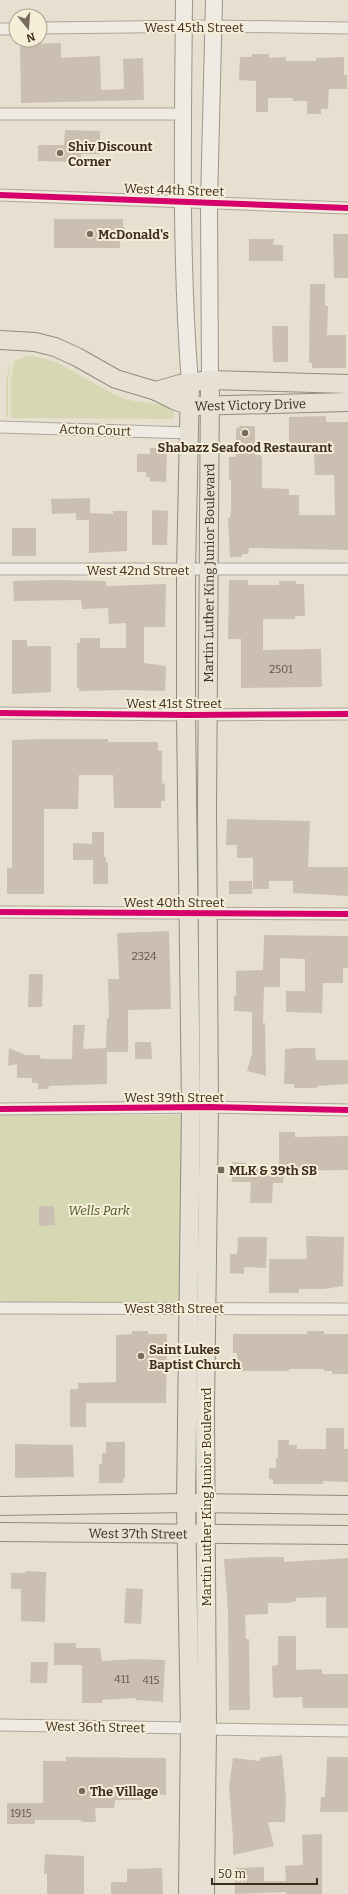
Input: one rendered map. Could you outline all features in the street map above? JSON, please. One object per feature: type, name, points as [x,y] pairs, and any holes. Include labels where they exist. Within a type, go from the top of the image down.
[{"type":"main road","points":[[184,0],[182,114],[183,202],[185,319],[190,383]]},
{"type":"main road","points":[[210,380],[209,203],[214,0]]},
{"type":"main road","name":"West Victory Drive","points":[[0,340],[35,342],[55,347],[77,357],[116,379],[156,391],[190,406],[348,402]]},
{"type":"main road","name":"West Victory Drive","points":[[156,391],[210,380],[348,384]]},
{"type":"main road","name":"Martin Luther King Junior Boulevard","points":[[188,1894],[198,1728],[205,1534],[209,1107],[208,714],[210,380]]},
{"type":"main road","name":"Martin Luther King Junior Boulevard","points":[[190,383],[186,570],[186,715],[187,914],[191,1107],[186,1503],[205,1894]]},
{"type":"main road","points":[[0,1506],[186,1503],[348,1505]]},
{"type":"main road","name":"West 37th Street","points":[[0,1532],[187,1535],[348,1535]]},
{"type":"street","name":"West 45th Street","points":[[48,28],[214,26],[348,28]]},
{"type":"street","points":[[0,114],[182,114]]},
{"type":"street","name":"West 44th Street","points":[[0,195],[348,208]]},
{"type":"street","name":"Acton Court","points":[[0,427],[189,433]]},
{"type":"street","name":"West 42nd Street","points":[[0,570],[348,569]]},
{"type":"street","name":"West 41st Street","points":[[0,713],[186,715],[348,714]]},
{"type":"street","name":"West 40th Street","points":[[0,912],[348,914]]},
{"type":"street","name":"West 39th Street","points":[[0,1110],[209,1107],[348,1110]]},
{"type":"street","name":"West 38th Street","points":[[0,1308],[188,1307],[348,1309]]},
{"type":"street","name":"West 36th Street","points":[[0,1725],[348,1731]]},
{"type":"green space","points":[[28,356],[41,358],[66,367],[102,388],[126,399],[163,405],[174,409],[173,419],[11,418],[11,380],[14,361]]},
{"type":"green space","points":[[10,364],[11,366],[8,378],[8,418],[6,417],[6,379]]},
{"type":"green space","name":"Wells Park","points":[[0,1115],[197,1115],[196,1305],[0,1304]]},
{"type":"building","points":[[48,43],[61,43],[61,58],[100,56],[101,90],[124,89],[123,59],[143,58],[144,100],[21,103],[20,48],[48,48]]},
{"type":"building","points":[[252,54],[269,54],[269,58],[286,57],[286,61],[316,61],[316,58],[344,57],[344,75],[347,75],[347,89],[329,89],[328,109],[321,109],[321,114],[307,114],[307,101],[293,101],[293,98],[268,98],[268,112],[256,112],[256,81],[239,80],[240,57],[252,57]]},
{"type":"building","name":"Shiv Discount Corner","points":[[65,130],[100,131],[100,154],[81,154],[81,162],[38,161],[38,145],[64,145]]},
{"type":"building","name":"McDonald's","points":[[54,219],[123,219],[123,227],[125,227],[125,240],[120,240],[120,248],[54,248]]},
{"type":"building","points":[[333,234],[348,234],[348,278],[334,278]]},
{"type":"building","points":[[249,239],[274,239],[273,245],[283,245],[283,261],[249,261]]},
{"type":"building","points":[[310,284],[325,284],[325,306],[328,306],[327,335],[346,335],[346,368],[312,368],[312,363],[309,363]]},
{"type":"building","points":[[272,326],[288,326],[288,362],[273,362]]},
{"type":"building","points":[[326,416],[326,422],[348,422],[348,550],[249,548],[248,554],[242,554],[242,557],[230,557],[228,518],[230,518],[231,511],[231,480],[229,480],[229,457],[236,457],[236,428],[239,428],[239,426],[255,426],[255,455],[261,455],[262,458],[262,488],[289,489],[289,495],[299,495],[299,515],[335,515],[334,475],[315,475],[314,453],[292,454],[292,446],[289,446],[289,417]]},
{"type":"building","points":[[150,448],[167,448],[166,482],[150,481],[150,477],[146,477],[146,472],[137,472],[137,454],[150,454]]},
{"type":"building","points":[[90,498],[90,513],[113,514],[113,511],[127,511],[127,551],[89,553],[89,520],[76,520],[76,513],[52,514],[51,499]]},
{"type":"building","points":[[152,510],[168,511],[167,545],[152,545]]},
{"type":"building","points":[[12,528],[36,528],[36,556],[12,556]]},
{"type":"building","points":[[229,580],[248,580],[248,585],[279,585],[279,581],[296,581],[296,584],[304,584],[305,616],[295,616],[295,619],[263,619],[263,650],[321,649],[322,687],[241,688],[241,639],[228,639]]},
{"type":"building","points":[[13,581],[106,581],[106,586],[166,584],[165,627],[144,627],[144,663],[166,666],[165,691],[79,691],[79,688],[77,688],[77,643],[80,643],[80,638],[100,638],[100,648],[126,648],[126,623],[109,624],[108,608],[82,609],[81,600],[14,601]]},
{"type":"building","points":[[12,640],[27,640],[27,646],[51,646],[51,692],[12,694]]},
{"type":"building","points":[[108,739],[108,742],[158,742],[158,751],[162,751],[162,784],[165,783],[165,801],[161,801],[161,808],[114,808],[113,775],[79,775],[78,809],[44,809],[44,894],[7,894],[7,868],[12,868],[12,740]]},
{"type":"building","points":[[227,819],[310,821],[308,867],[348,867],[348,896],[293,893],[293,881],[269,881],[269,889],[253,889],[253,858],[237,858],[237,845],[226,845]]},
{"type":"building","points":[[92,832],[104,832],[104,857],[106,857],[106,862],[108,863],[108,884],[93,884],[93,860],[73,860],[73,843],[92,844]]},
{"type":"building","points":[[229,881],[252,881],[252,894],[229,894]]},
{"type":"building","points":[[169,931],[171,1009],[128,1010],[128,1052],[107,1052],[107,1084],[49,1086],[48,1089],[38,1089],[38,1083],[32,1083],[32,1078],[17,1078],[17,1064],[8,1066],[9,1048],[26,1055],[40,1055],[40,1058],[43,1059],[72,1059],[73,1025],[85,1025],[83,1049],[106,1048],[107,1018],[109,1018],[108,979],[119,979],[117,933]]},
{"type":"building","points":[[264,935],[348,936],[348,968],[343,968],[343,983],[323,983],[322,1013],[286,1012],[286,991],[305,991],[305,959],[280,958],[280,987],[264,987],[263,1023],[265,1023],[266,1076],[247,1071],[252,1054],[252,1012],[234,1011],[234,996],[236,996],[236,971],[263,970]]},
{"type":"building","points":[[29,974],[43,974],[42,1007],[28,1007]]},
{"type":"building","points":[[135,1042],[151,1042],[152,1059],[135,1059]]},
{"type":"building","points":[[315,1048],[316,1060],[348,1060],[348,1084],[317,1086],[317,1088],[294,1088],[294,1084],[284,1084],[285,1049]]},
{"type":"building","points":[[279,1132],[295,1132],[295,1137],[348,1136],[348,1170],[284,1171],[283,1183],[273,1183],[272,1203],[250,1203],[251,1182],[232,1182],[232,1162],[247,1163],[246,1168],[279,1168]]},
{"type":"building","points":[[39,1206],[54,1206],[55,1225],[39,1226]]},
{"type":"building","points":[[306,1236],[344,1237],[343,1286],[324,1289],[299,1289],[299,1293],[269,1293],[269,1259],[307,1258]]},
{"type":"building","points":[[238,1237],[267,1237],[266,1268],[244,1267],[244,1274],[230,1273],[230,1254],[237,1254]]},
{"type":"building","name":"Saint Lukes Baptist Church","points":[[132,1331],[148,1331],[148,1334],[167,1334],[166,1403],[86,1403],[86,1427],[70,1427],[70,1389],[78,1389],[78,1383],[116,1382],[116,1335],[132,1334]]},
{"type":"building","points":[[307,1331],[324,1331],[324,1334],[348,1334],[348,1374],[332,1374],[332,1371],[324,1371],[324,1369],[239,1371],[237,1353],[233,1353],[233,1334],[307,1334]]},
{"type":"building","points":[[326,1428],[344,1428],[344,1449],[348,1449],[348,1482],[323,1481],[323,1484],[273,1484],[273,1480],[269,1479],[269,1468],[276,1468],[276,1458],[278,1458],[278,1440],[289,1440],[289,1445],[297,1445],[297,1449],[326,1449]]},
{"type":"building","points":[[106,1442],[125,1442],[125,1478],[123,1479],[123,1483],[99,1483],[99,1464],[102,1464],[102,1453],[106,1453]]},
{"type":"building","points":[[15,1444],[73,1445],[74,1477],[15,1478]]},
{"type":"building","points":[[284,1557],[284,1562],[348,1558],[348,1628],[326,1628],[326,1597],[296,1598],[296,1601],[288,1603],[268,1603],[268,1614],[245,1615],[246,1639],[249,1639],[250,1710],[229,1710],[228,1610],[224,1559]]},
{"type":"building","points":[[25,1571],[46,1572],[45,1622],[21,1621],[21,1589],[11,1589],[11,1573],[26,1573]]},
{"type":"building","points":[[126,1588],[143,1589],[141,1624],[124,1623]]},
{"type":"building","points":[[278,1636],[296,1636],[296,1670],[322,1669],[322,1674],[348,1674],[348,1708],[303,1708],[302,1697],[273,1698],[272,1666],[278,1665]]},
{"type":"building","points":[[54,1643],[76,1643],[76,1648],[100,1648],[102,1661],[137,1659],[165,1660],[163,1702],[136,1700],[136,1698],[102,1700],[102,1703],[82,1703],[82,1665],[54,1665]]},
{"type":"building","points":[[31,1662],[48,1662],[47,1683],[30,1683]]},
{"type":"building","points":[[282,1755],[286,1798],[285,1822],[268,1822],[274,1846],[233,1855],[229,1787],[233,1758],[260,1761],[260,1758]]},
{"type":"building","points":[[66,1757],[166,1758],[166,1795],[142,1794],[142,1800],[115,1800],[114,1808],[95,1808],[96,1822],[81,1822],[81,1820],[35,1820],[35,1824],[7,1824],[7,1803],[43,1803],[43,1761],[66,1761]]},
{"type":"building","points":[[327,1757],[348,1757],[348,1812],[320,1812],[321,1797],[325,1797]]},
{"type":"building","points":[[322,1834],[322,1894],[286,1894],[286,1892],[235,1894],[234,1868],[264,1867],[264,1881],[286,1881],[285,1866],[303,1865],[302,1835]]},
{"type":"building","points":[[45,1854],[84,1856],[84,1894],[47,1894],[47,1874],[44,1874]]},
{"type":"building","points":[[162,1868],[163,1894],[111,1894],[111,1882],[127,1882],[127,1869]]},
{"type":"cycle path","points":[[0,195],[348,208]]},
{"type":"cycle path","points":[[0,713],[186,715],[348,714]]},
{"type":"cycle path","points":[[0,912],[348,914]]},
{"type":"cycle path","points":[[0,1109],[209,1107],[348,1110]]},
{"type":"place","name":"Shiv Discount Corner","points":[[60,153]]},
{"type":"place","name":"McDonald's","points":[[90,234]]},
{"type":"place","name":"Shabazz Seafood Restaurant","points":[[245,433]]},
{"type":"place","name":"MLK & 39th SB","points":[[221,1170]]},
{"type":"place","name":"Saint Lukes Baptist Church","points":[[141,1356]]},
{"type":"place","name":"The Village","points":[[82,1791]]}]
